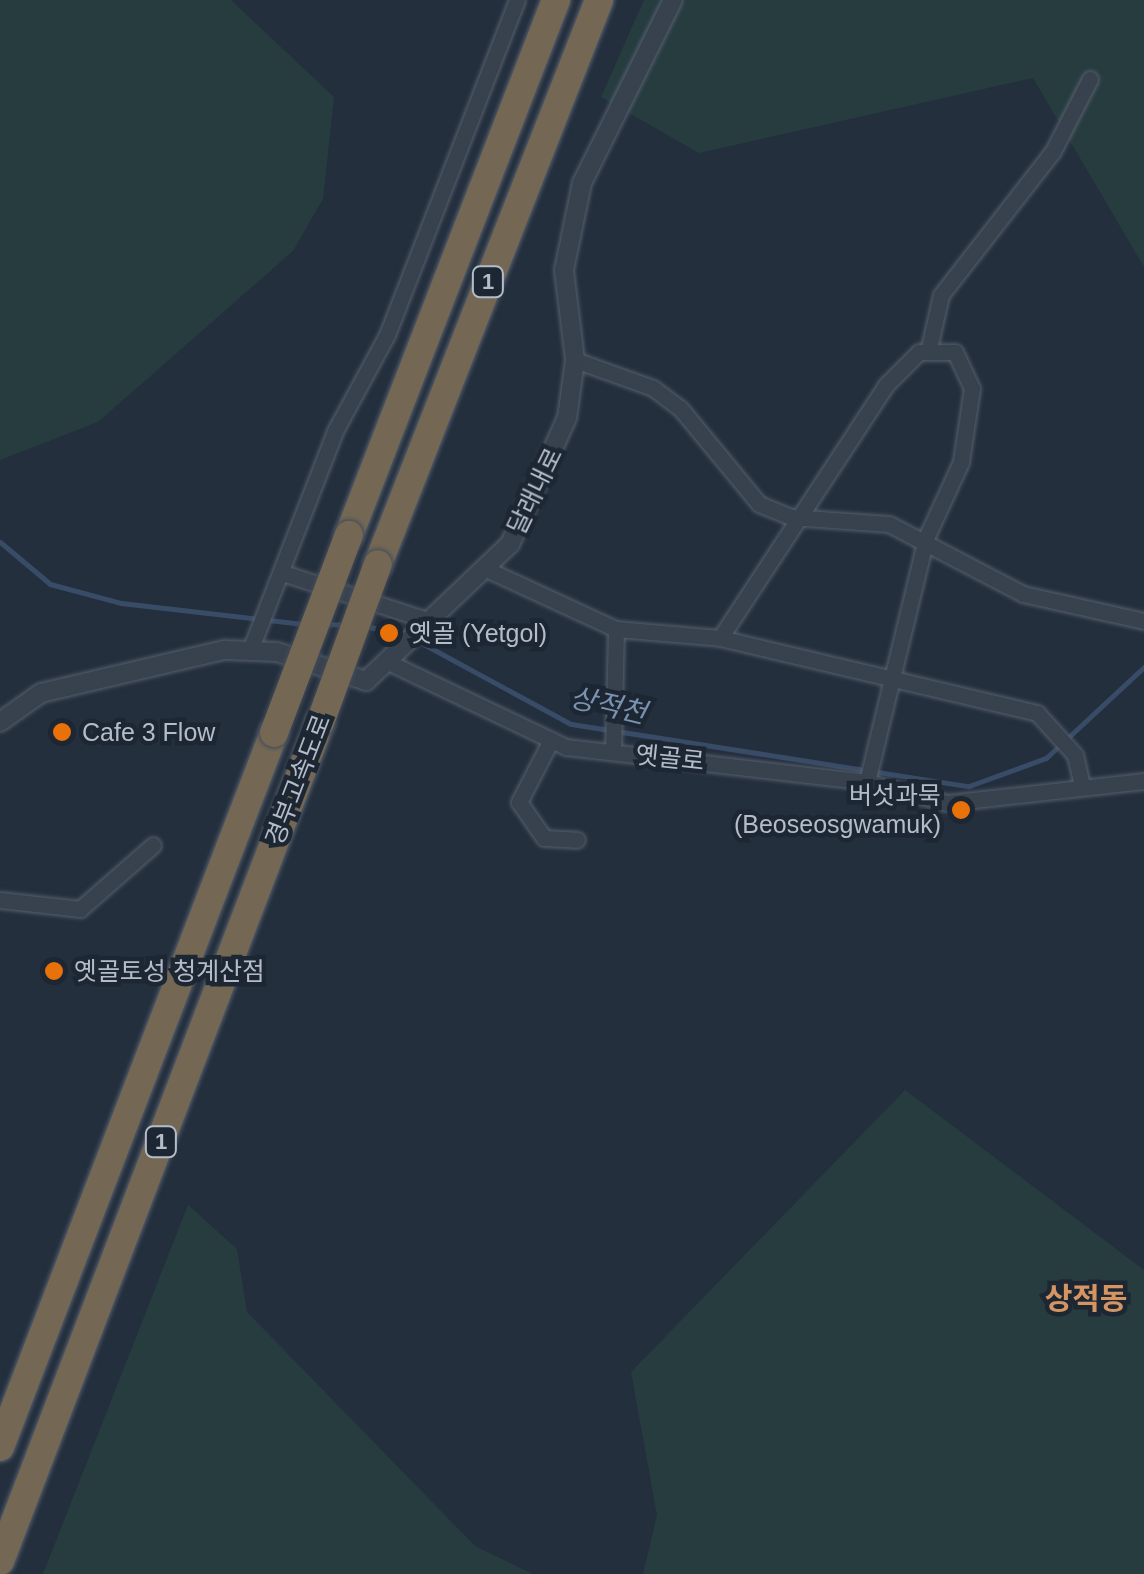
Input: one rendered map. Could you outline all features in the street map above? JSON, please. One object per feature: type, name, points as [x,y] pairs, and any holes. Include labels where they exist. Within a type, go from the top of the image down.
[{"type":"highway","name":"경부고속도로","points":[[0,1447],[556,0]]},
{"type":"highway","name":"경부고속도로","points":[[0,1560],[378,564],[598,0]]},
{"type":"street","points":[[251,648],[517,0]]},
{"type":"street","name":"달래내로","points":[[0,722],[41,693],[251,648],[366,682],[486,569],[542,489],[576,360],[568,230],[582,183],[673,0]]},
{"type":"street","points":[[720,638],[791,517],[886,385],[929,348],[941,295],[1053,151],[1090,79]]},
{"type":"street","points":[[867,782],[888,678],[926,538],[954,483],[972,388],[955,352],[929,348]]},
{"type":"street","points":[[576,360],[653,388],[690,418],[740,491],[791,517],[889,524],[926,538],[1022,594],[1144,621]]},
{"type":"street","points":[[486,569],[616,629],[720,638],[1014,706],[1053,726],[1070,748],[1082,786]]},
{"type":"street","points":[[280,580],[428,627]]},
{"type":"street","points":[[614,745],[616,629]]},
{"type":"street","name":"옛골로","points":[[396,657],[551,740],[614,745],[867,782],[947,804],[1144,781]]},
{"type":"street","points":[[551,740],[520,802],[544,838],[577,840]]},
{"type":"street","points":[[0,900],[80,909],[153,845]]},
{"type":"green space","points":[[0,0],[231,0],[334,97],[323,199],[293,251],[98,422],[0,460]]},
{"type":"green space","points":[[644,0],[1144,0],[1144,267],[1033,78],[699,153],[601,97]]},
{"type":"green space","points":[[905,1090],[1144,1270],[1144,1574],[643,1574],[657,1515],[631,1372]]},
{"type":"green space","points":[[188,1205],[237,1249],[247,1312],[475,1546],[533,1574],[43,1574]]},
{"type":"waterway","name":"상적천","points":[[0,542],[50,584],[121,603],[303,624]]},
{"type":"waterway","name":"상적천","points":[[324,624],[348,625]]},
{"type":"waterway","name":"상적천","points":[[364,626],[407,634]]},
{"type":"waterway","name":"상적천","points":[[416,640],[571,724],[969,786],[1046,758],[1144,667]]},
{"type":"place","name":"옛골 (Yetgol)","points":[[389,633]]},
{"type":"place","name":"Cafe 3 Flow","points":[[62,732]]},
{"type":"place","name":"버섯과묵 (Beoseosgwamuk)","points":[[961,810]]},
{"type":"place","name":"옛골토성 청계산점","points":[[54,971]]},
{"type":"district","name":"상적동","points":[[1086,1299]]}]
